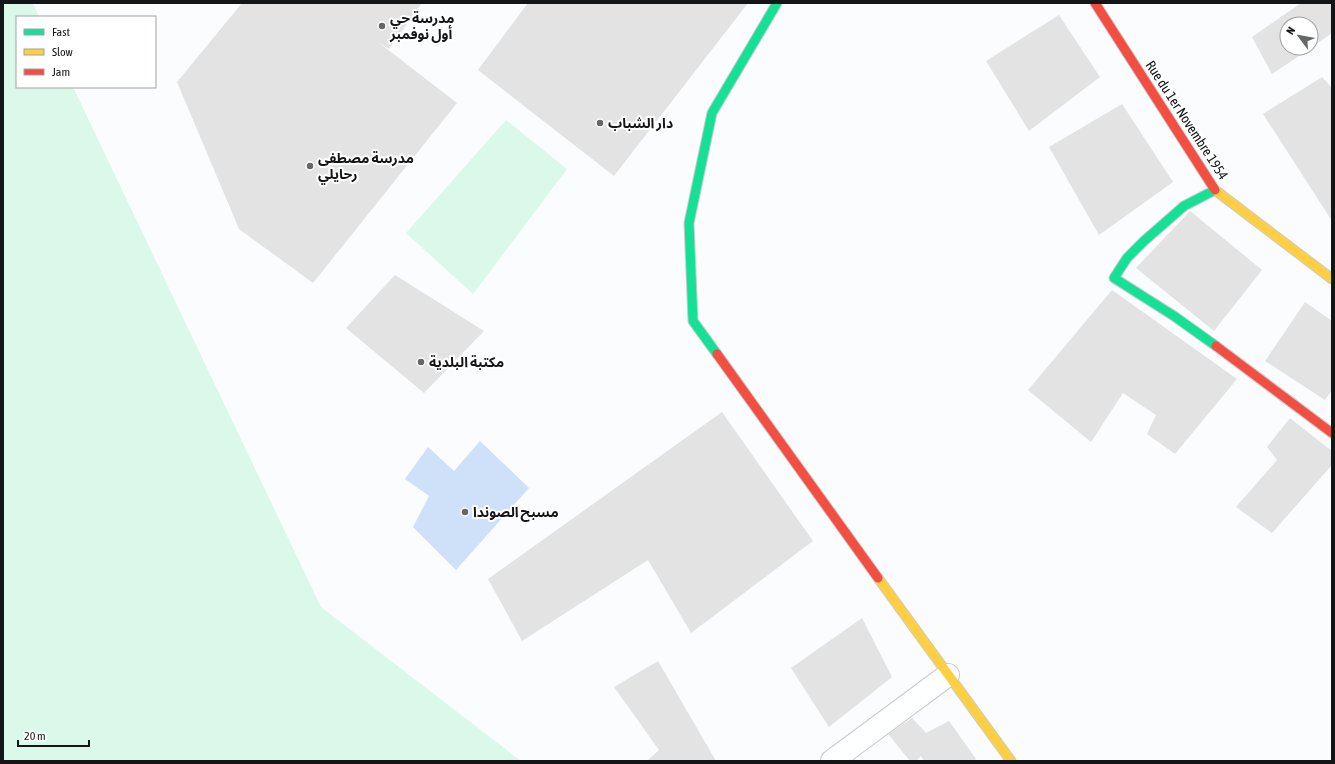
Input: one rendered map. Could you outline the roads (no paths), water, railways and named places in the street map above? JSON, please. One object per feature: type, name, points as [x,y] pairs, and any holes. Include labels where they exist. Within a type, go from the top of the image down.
[{"type":"street","points":[[777,3],[712,113],[689,223],[693,321],[1009,760]]},
{"type":"street","name":"Rue du 1er Novembre 1954","points":[[1095,3],[1215,190],[1332,278]]},
{"type":"street","points":[[1215,190],[1184,206],[1155,231],[1127,258],[1114,278],[1242,365],[1332,433]]},
{"type":"street","points":[[832,761],[948,675]]},
{"type":"water","name":"مسبح الصوندا","points":[[480,441],[529,488],[456,570],[413,527],[429,496],[405,479],[428,447],[454,471]]},
{"type":"place","name":"مدرسة حي أول نوفمبر","points":[[382,26]]},
{"type":"place","name":"دار الشباب","points":[[600,123]]},
{"type":"place","name":"مدرسة مصطفى رحايلي","points":[[310,166]]},
{"type":"place","name":"مكتبة البلدية","points":[[421,362]]},
{"type":"place","name":"مسبح الصوندا","points":[[465,512]]}]
